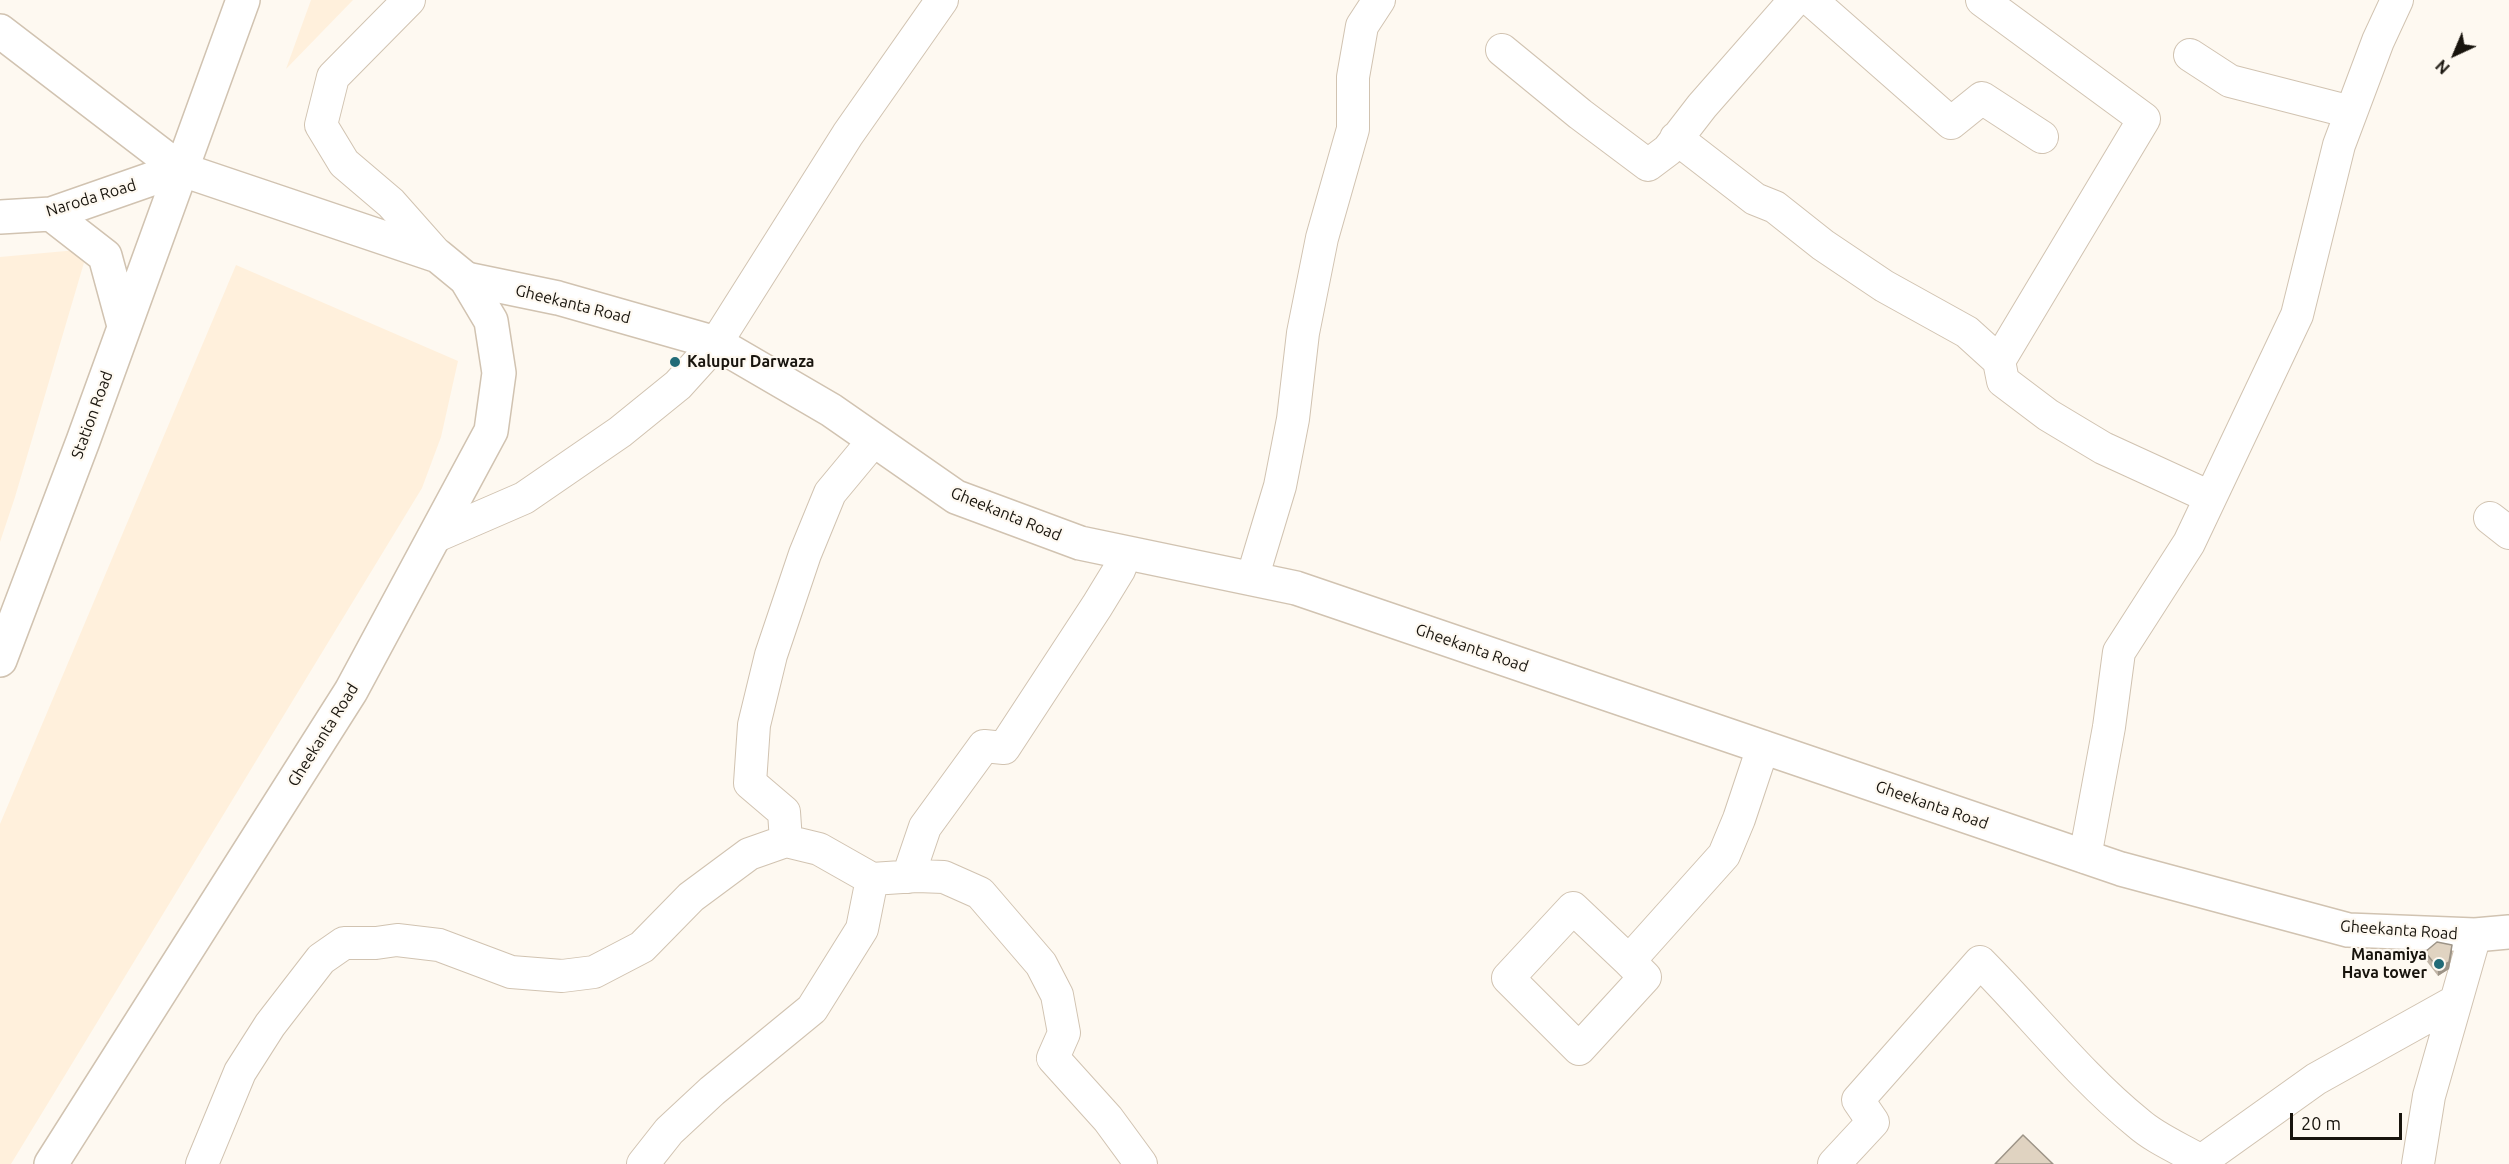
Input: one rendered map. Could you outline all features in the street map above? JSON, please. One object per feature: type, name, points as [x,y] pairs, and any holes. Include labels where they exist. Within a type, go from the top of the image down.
[{"type":"main road","name":"Station Road","points":[[0,660],[243,0]]},
{"type":"main road","points":[[0,32],[180,169]]},
{"type":"main road","name":"Naroda Road","points":[[0,217],[51,214],[180,169]]},
{"type":"main road","name":"Gheekanta Road","points":[[51,1164],[351,691],[491,431],[499,373],[490,321],[466,279],[438,256],[180,169]]},
{"type":"main road","points":[[51,214],[105,256],[124,326]]},
{"type":"main road","name":"Gheekanta Road","points":[[466,279],[558,298],[716,343],[831,410],[956,496],[1080,543],[1296,588],[2121,869],[2349,930],[2475,935],[2509,932]]},
{"type":"street","points":[[409,0],[333,77],[321,125],[344,163],[391,203],[438,256]]},
{"type":"street","points":[[434,537],[524,498],[620,432],[678,385],[716,343],[848,134],[942,0]]},
{"type":"street","points":[[1252,579],[1280,486],[1293,419],[1303,333],[1320,249],[1353,129],[1353,77],[1362,26],[1379,0]]},
{"type":"street","points":[[1502,50],[1580,114],[1648,165],[1668,150],[1702,106],[1796,0]]},
{"type":"street","points":[[1811,0],[1951,123],[1982,98],[2042,137]]},
{"type":"street","points":[[1982,0],[2144,119],[1999,362]]},
{"type":"street","points":[[2085,857],[2109,726],[2119,652],[2189,543],[2297,315],[2339,146],[2378,41],[2397,0]]},
{"type":"street","points":[[2190,55],[2230,81],[2351,112]]},
{"type":"street","points":[[1676,138],[1755,200],[1775,207],[1823,245],[1858,268],[1967,332],[1999,362],[2003,381],[2048,415],[2103,448],[2210,497]]},
{"type":"street","points":[[786,841],[784,812],[750,783],[754,725],[771,654],[809,544],[831,493],[874,440]]},
{"type":"street","points":[[908,876],[925,827],[984,746],[1004,748],[1097,606],[1119,570],[1126,553]]},
{"type":"street","points":[[1629,961],[1724,855],[1739,819],[1763,747]]},
{"type":"street","points":[[202,1164],[240,1072],[270,1025],[321,959],[344,943],[376,943],[397,940],[439,945],[511,972],[562,976],[594,972],[642,947],[691,897],[749,854],[786,841],[819,849],[872,879],[908,876],[944,877],[980,893],[1041,964],[1057,995],[1064,1033],[1053,1058],[1108,1119],[1141,1164]]},
{"type":"street","points":[[643,1164],[669,1131],[712,1091],[812,1009],[862,929],[872,879]]},
{"type":"street","points":[[2418,1164],[2429,1096],[2475,935]]},
{"type":"street","points":[[1834,1164],[1873,1122],[1858,1100],[1980,962],[2019,1000],[2088,1077],[2140,1125],[2199,1163],[2316,1078],[2456,1001]]},
{"type":"shaded area","points":[[311,0],[353,0],[286,69]]},
{"type":"shaded area","points":[[88,249],[15,497],[0,542],[0,257]]},
{"type":"shaded area","points":[[236,265],[458,361],[441,437],[422,488],[11,1164],[0,1164],[0,824]]},
{"type":"building","points":[[2437,942],[2452,945],[2449,962],[2438,968],[2425,952]]},
{"type":"building","points":[[2023,1135],[2053,1164],[1995,1164]]},
{"type":"place","name":"Kalupur Darwaza","points":[[675,362]]},
{"type":"place","name":"Manamiya Hava tower","points":[[2439,964]]}]
